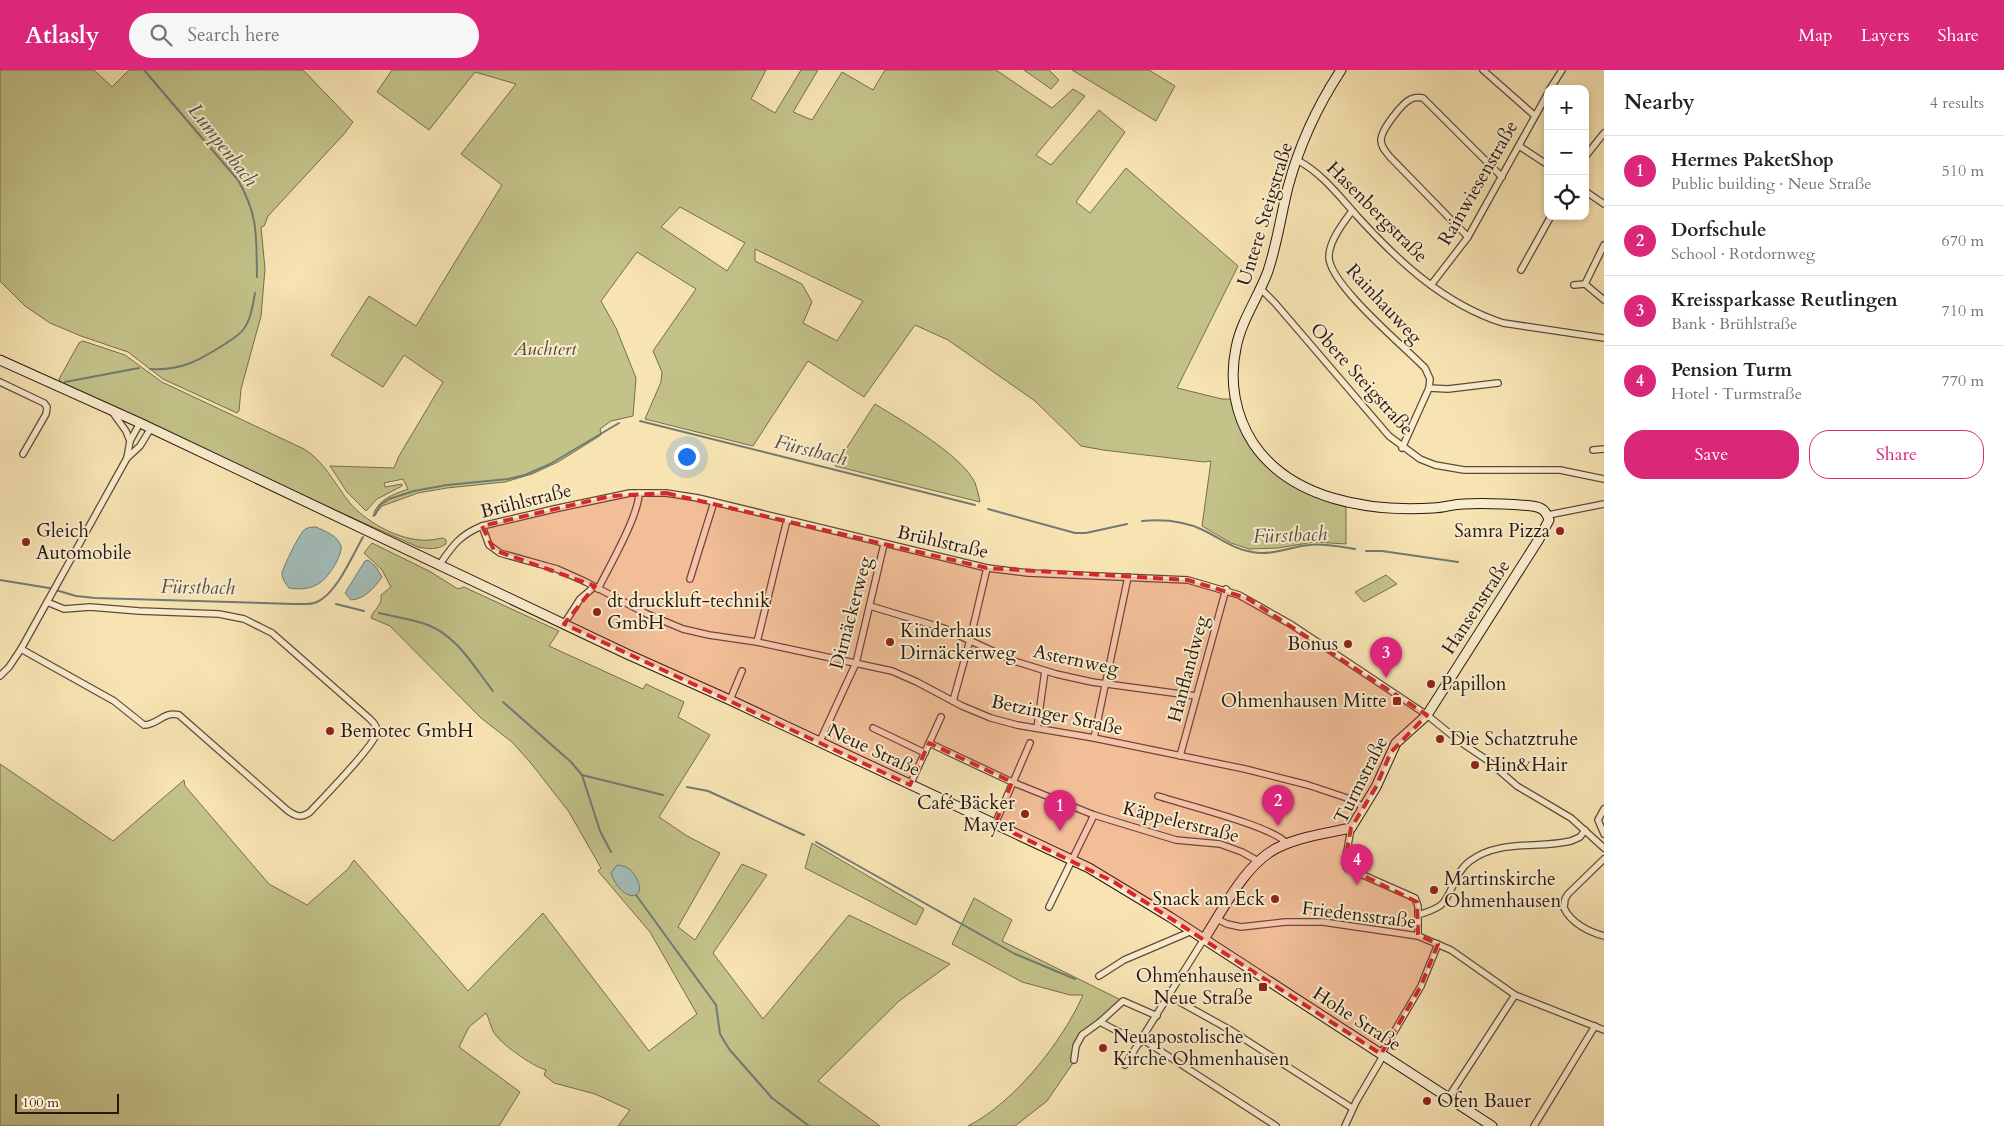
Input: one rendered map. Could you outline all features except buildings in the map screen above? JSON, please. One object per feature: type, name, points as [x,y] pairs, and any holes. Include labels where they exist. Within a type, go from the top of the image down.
[{"type":"main road","name":"Untere Steigstraße","points":[[1342,70],[1315,118],[1297,160],[1285,199],[1273,255],[1261,289],[1238,340],[1234,358],[1234,386],[1244,428],[1257,448],[1274,466],[1294,481],[1310,489],[1359,504],[1389,508],[1434,508],[1460,504],[1517,505],[1539,507],[1546,511],[1548,516]]},
{"type":"main road","name":"Neue Straße","points":[[0,360],[151,428],[280,491],[1073,860],[1107,878],[1204,939]]},
{"type":"main road","name":"Hansenstraße","points":[[1427,715],[1547,526],[1548,516]]},
{"type":"main road","name":"Turmstraße","points":[[1351,828],[1380,780],[1396,743],[1427,715]]},
{"type":"main road","points":[[1204,939],[1240,883],[1258,861],[1277,848],[1287,844],[1351,828]]},
{"type":"main road","name":"Hohe Straße","points":[[1204,939],[1492,1126]]},
{"type":"street","points":[[1484,70],[1534,115]]},
{"type":"street","points":[[1553,85],[1562,70]]},
{"type":"street","points":[[1468,237],[1385,151],[1381,140],[1384,129],[1410,99],[1416,97],[1423,98],[1502,177]]},
{"type":"street","name":"Rainwiesenstraße","points":[[1431,286],[1468,237],[1544,99]]},
{"type":"street","points":[[1589,152],[1604,133]]},
{"type":"street","points":[[1519,146],[1544,162]]},
{"type":"street","name":"Hasenbergstraße","points":[[1297,160],[1324,180],[1387,248],[1431,286],[1470,310],[1503,323],[1604,338]]},
{"type":"street","points":[[1589,194],[1604,204]]},
{"type":"street","name":"Rainhauweg","points":[[1352,211],[1341,227],[1330,250],[1329,264],[1336,277],[1354,298],[1425,368],[1430,379],[1429,388]]},
{"type":"street","points":[[1521,270],[1549,220]]},
{"type":"street","points":[[1585,284],[1604,245]]},
{"type":"street","points":[[1574,286],[1585,284]]},
{"type":"street","points":[[1585,284],[1604,300]]},
{"type":"street","name":"Obere Steigstraße","points":[[1261,289],[1389,436],[1402,448],[1427,463],[1454,468],[1489,471],[1560,470],[1604,479]]},
{"type":"street","points":[[0,382],[35,398],[47,407],[46,414],[23,454]]},
{"type":"street","points":[[1402,448],[1429,388],[1448,389],[1498,383]]},
{"type":"street","points":[[111,410],[130,441]]},
{"type":"street","points":[[127,458],[130,441],[140,423]]},
{"type":"street","points":[[0,676],[9,668],[21,649],[127,458],[140,446],[151,428]]},
{"type":"street","points":[[1594,450],[1604,449]]},
{"type":"street","points":[[564,624],[580,599],[596,588],[637,506],[639,493]]},
{"type":"street","name":"Brühlstraße","points":[[440,564],[458,539],[464,534],[482,526],[592,500],[639,493],[675,494],[714,502],[987,568],[1032,573],[1188,580],[1226,590],[1247,598],[1275,614],[1427,715],[1459,742],[1481,756],[1513,782],[1564,813],[1604,848]]},
{"type":"street","points":[[690,579],[714,502]]},
{"type":"street","points":[[1548,516],[1604,504]]},
{"type":"street","points":[[757,642],[787,520]]},
{"type":"street","name":"Betzinger Straße","points":[[482,526],[486,540],[494,550],[557,570],[596,588],[636,610],[670,624],[715,636],[757,642],[892,672],[991,718],[1290,780],[1347,798],[1364,806]]},
{"type":"street","name":"Dirnäckerweg","points":[[819,742],[856,664],[884,544]]},
{"type":"street","points":[[953,701],[987,568]]},
{"type":"street","points":[[1094,738],[1128,577]]},
{"type":"street","name":"Hanflandweg","points":[[1180,756],[1226,590]]},
{"type":"street","points":[[21,649],[114,701],[144,725],[150,725],[168,714],[179,715],[287,810],[303,817],[310,812],[367,749],[376,736],[376,728],[370,719],[272,633],[250,621],[219,614],[140,611],[87,606],[64,609],[47,602]]},
{"type":"street","name":"Asternweg","points":[[870,606],[918,619],[970,640],[1014,661],[1045,671],[1080,680],[1196,696]]},
{"type":"street","points":[[730,700],[742,671]]},
{"type":"street","points":[[1037,728],[1045,671]]},
{"type":"street","points":[[910,785],[941,717]]},
{"type":"street","points":[[872,728],[925,753]]},
{"type":"street","points":[[995,824],[1030,743]]},
{"type":"street","name":"Käppelerstraße","points":[[929,744],[1012,782],[1094,815],[1176,840],[1220,844],[1242,852],[1258,861]]},
{"type":"street","points":[[1158,796],[1249,824],[1278,835],[1287,844]]},
{"type":"street","points":[[1604,809],[1598,820],[1604,834]]},
{"type":"street","points":[[1049,906],[1094,815]]},
{"type":"street","name":"Turmstraße","points":[[1351,828],[1345,863],[1347,868],[1415,898],[1418,902],[1418,915]]},
{"type":"street","points":[[1418,936],[1418,915],[1442,904],[1463,868],[1476,857],[1495,848],[1571,841],[1580,837],[1585,830]]},
{"type":"street","points":[[1604,859],[1568,894],[1565,899],[1564,908],[1569,916],[1582,926],[1604,936]]},
{"type":"street","name":"Friedensstraße","points":[[1217,919],[1227,924],[1241,927],[1294,922],[1323,922],[1418,936],[1459,954],[1515,994],[1604,1030]]},
{"type":"street","points":[[1099,976],[1124,960],[1192,931]]},
{"type":"street","points":[[1125,1066],[1204,939]]},
{"type":"street","points":[[1345,1126],[1352,1108],[1421,986],[1438,944]]},
{"type":"street","points":[[1448,1098],[1515,994]]},
{"type":"street","points":[[1169,996],[1216,1022],[1352,1108]]},
{"type":"street","points":[[1074,1060],[1076,1046],[1082,1035],[1100,1022],[1123,1000],[1157,1016]]},
{"type":"street","points":[[1100,1022],[1141,1041],[1276,1126]]},
{"type":"street","points":[[1534,1126],[1595,1026]]},
{"type":"highlighted area","points":[[666,493],[987,568],[1188,580],[1247,598],[1427,715],[1391,752],[1376,787],[1351,828],[1344,866],[1417,902],[1418,935],[1438,944],[1421,986],[1381,1054],[1114,882],[995,824],[1012,782],[929,743],[910,785],[564,624],[595,586],[494,550],[482,526],[611,496]]},
{"type":"green space","points":[[0,70],[94,70],[112,87],[129,70],[303,70],[353,122],[268,216],[264,226],[261,227],[265,269],[261,316],[241,389],[239,411],[237,413],[163,379],[128,352],[50,323],[25,306],[0,281]]},
{"type":"green space","name":"Auchtert","points":[[392,70],[766,70],[751,99],[775,113],[801,70],[818,70],[793,112],[812,120],[842,72],[873,90],[885,70],[996,70],[1052,108],[1073,89],[1085,96],[1036,155],[1051,165],[1099,110],[1125,132],[1076,202],[1090,213],[1126,168],[1238,266],[1177,388],[1222,399],[1231,399],[1237,419],[1271,469],[1346,503],[1346,544],[1314,542],[1278,548],[1249,549],[1231,543],[1202,526],[1211,461],[1204,462],[1081,446],[1035,401],[948,340],[915,325],[864,397],[808,361],[753,446],[645,419],[661,382],[662,372],[653,351],[696,289],[637,252],[601,301],[616,328],[636,378],[633,416],[611,421],[600,429],[601,435],[558,462],[532,474],[505,482],[418,493],[382,506],[373,517],[378,506],[386,498],[408,489],[403,479],[384,483],[385,487],[402,484],[402,486],[377,499],[366,511],[347,492],[330,466],[394,468],[399,456],[443,382],[404,355],[383,387],[331,355],[369,296],[416,326],[502,185],[461,154],[516,84],[475,72],[429,130],[377,92]],"holes":[[[680,207],[745,243],[727,271],[661,227]],[[755,249],[863,301],[837,341],[803,323],[812,302],[802,284],[755,261]]]},
{"type":"green space","points":[[1024,70],[1049,70],[1059,80],[1051,89]]},
{"type":"green space","points":[[1072,70],[1149,70],[1175,86],[1156,121]]},
{"type":"green space","points":[[83,341],[125,355],[162,382],[304,449],[324,466],[349,502],[372,522],[410,539],[443,538],[446,540],[446,544],[433,548],[418,547],[61,384],[59,379],[79,343]]},
{"type":"green space","points":[[875,404],[930,439],[958,462],[975,483],[980,502],[835,466]]},
{"type":"green space","points":[[372,543],[429,571],[458,589],[464,587],[559,631],[549,646],[643,689],[646,684],[684,702],[678,717],[710,735],[659,817],[687,836],[720,853],[678,927],[695,940],[742,864],[767,875],[713,953],[763,1019],[849,915],[950,964],[899,1001],[818,1081],[880,1126],[618,1126],[630,1110],[595,1094],[554,1083],[544,1075],[546,1070],[525,1059],[496,1036],[486,1013],[469,1027],[459,1047],[520,1092],[499,1126],[0,1126],[0,764],[113,841],[184,780],[185,786],[269,884],[307,905],[348,869],[354,860],[468,991],[543,913],[649,1051],[697,1014],[650,932],[598,871],[601,868],[569,812],[530,762],[512,742],[481,718],[390,626],[371,618],[381,602],[381,595],[391,587],[382,570],[364,553]]},
{"type":"green space","points":[[1386,575],[1397,584],[1364,602],[1355,592]]},
{"type":"green space","points":[[812,843],[924,909],[916,925],[805,868]]},
{"type":"green space","points":[[974,898],[1012,920],[1002,941],[1123,1001],[1082,1035],[1073,1063],[1047,1101],[1015,1126],[968,1126],[1003,1102],[1035,1069],[1063,1032],[1083,995],[1070,995],[1022,982],[952,944]]},
{"type":"water","points":[[316,527],[331,534],[339,542],[341,550],[337,561],[324,580],[318,584],[306,588],[289,588],[282,575],[285,564],[302,532],[307,528]]},
{"type":"water","points":[[368,560],[376,567],[382,577],[361,598],[351,600],[345,593],[365,561]]},
{"type":"water","points":[[617,865],[631,870],[634,874],[639,883],[640,890],[638,894],[633,896],[628,894],[616,883],[611,873]]},
{"type":"waterway","name":"Lumpenbach","points":[[144,70],[238,180],[253,216],[256,238],[257,277]]},
{"type":"waterway","name":"Lumpenbach","points":[[150,369],[171,368],[190,363],[207,355],[235,337],[248,322],[255,293]]},
{"type":"waterway","name":"Lumpenbach","points":[[65,382],[139,368]]},
{"type":"waterway","name":"Fürstbach","points":[[640,421],[975,505]]},
{"type":"waterway","name":"Fürstbach","points":[[375,515],[380,505],[389,499],[414,491],[447,485],[508,479],[525,475],[550,464],[619,423]]},
{"type":"waterway","name":"Fürstbach","points":[[988,509],[1075,533],[1086,533],[1127,524]]},
{"type":"waterway","name":"Fürstbach","points":[[1142,521],[1158,520],[1181,523],[1203,530],[1245,551],[1259,553],[1315,545],[1355,549]]},
{"type":"waterway","name":"Fürstbach","points":[[0,580],[49,588],[76,596],[95,598],[308,604],[317,602],[331,591],[363,537]]},
{"type":"waterway","name":"Fürstbach","points":[[1366,551],[1382,551],[1458,562]]},
{"type":"waterway","points":[[336,604],[364,611]]},
{"type":"waterway","points":[[379,613],[416,621],[439,630],[465,654],[493,691]]},
{"type":"waterway","points":[[503,702],[571,762],[582,775],[600,831],[611,852]]},
{"type":"waterway","points":[[582,775],[663,795]]},
{"type":"waterway","points":[[687,787],[708,791],[804,835]]},
{"type":"waterway","points":[[816,842],[1015,954],[1075,979]]},
{"type":"waterway","points":[[636,895],[716,1005],[720,1034],[729,1049],[772,1098],[809,1126]]},
{"type":"place","name":"Samra Pizza","points":[[1560,531]]},
{"type":"place","name":"Gleich Automobile","points":[[26,542]]},
{"type":"place","name":"dt druckluft-technik GmbH","points":[[597,612]]},
{"type":"place","name":"Kinderhaus Dirnäckerweg","points":[[890,642]]},
{"type":"place","name":"Bonus","points":[[1348,644]]},
{"type":"place","name":"Kreissparkasse Reutlingen","points":[[1386,678]]},
{"type":"place","name":"Papillon","points":[[1431,684]]},
{"type":"place","name":"Ohmenhausen Mitte","points":[[1397,701]]},
{"type":"place","name":"Bemotec GmbH","points":[[330,731]]},
{"type":"place","name":"Die Schatztruhe","points":[[1440,739]]},
{"type":"place","name":"Hin&Hair","points":[[1475,765]]},
{"type":"place","name":"Café Bäcker Mayer","points":[[1025,814]]},
{"type":"place","name":"Dorfschule","points":[[1278,826]]},
{"type":"place","name":"Hermes PaketShop","points":[[1060,831]]},
{"type":"place","name":"Pension Turm","points":[[1357,885]]},
{"type":"place","name":"Martinskirche Ohmenhausen","points":[[1434,890]]},
{"type":"place","name":"Snack am Eck","points":[[1275,899]]},
{"type":"place","name":"Ohmenhausen Neue Straße","points":[[1263,987]]},
{"type":"place","name":"Neuapostolische Kirche Ohmenhausen","points":[[1103,1048]]},
{"type":"place","name":"Ofen Bauer","points":[[1427,1101]]}]
